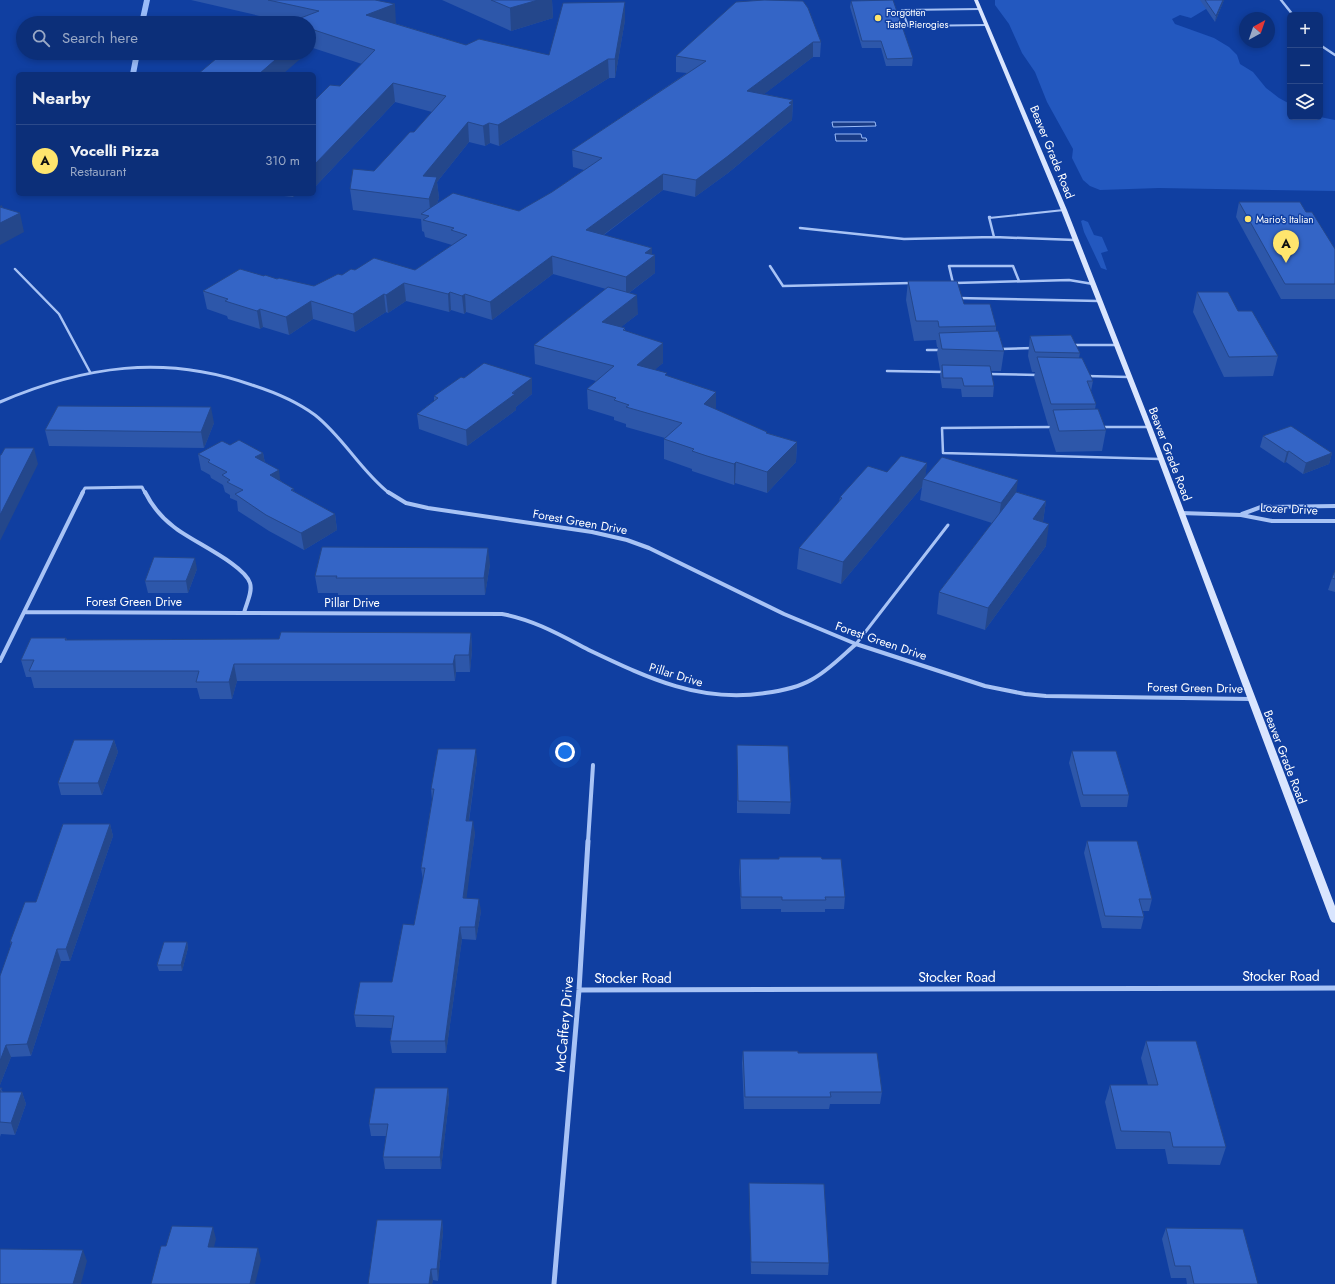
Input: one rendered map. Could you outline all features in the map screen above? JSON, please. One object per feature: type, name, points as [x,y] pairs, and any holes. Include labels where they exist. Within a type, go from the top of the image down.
[{"type":"main road","name":"Beaver Grade Road","points":[[976,0],[1064,210],[1149,427],[1160,460],[1335,919]]},
{"type":"street","points":[[1281,0],[1291,12]]},
{"type":"street","points":[[1323,47],[1335,56]]},
{"type":"street","name":"Forest Green Drive","points":[[0,402],[38,385],[90,372],[121,368],[165,368],[223,374],[294,401],[312,412],[327,426],[382,487],[398,500],[445,511],[588,531],[626,539],[649,548],[800,622],[856,644],[968,682],[1025,694],[1251,699]]},
{"type":"street","points":[[0,661],[85,488],[142,487],[146,496],[178,531],[233,565],[247,576],[250,584],[244,613]]},
{"type":"street","name":"Lozer Drive","points":[[1241,515],[1261,507],[1335,506]]},
{"type":"street","name":"Lozer Drive","points":[[1181,513],[1241,515],[1272,521],[1335,521]]},
{"type":"street","name":"Forest Green Drive","points":[[24,612],[244,613]]},
{"type":"street","name":"Pillar Drive","points":[[244,613],[494,614],[517,616],[542,626],[648,678],[675,688],[701,694],[729,697],[760,695],[790,688],[810,680],[832,665],[856,644]]},
{"type":"street","name":"McCaffery Drive","points":[[554,1284],[580,990],[593,765]]},
{"type":"street","name":"Stocker Road","points":[[580,990],[1335,988]]},
{"type":"lane","points":[[980,9],[902,10],[908,26],[987,25]]},
{"type":"lane","points":[[994,237],[989,217],[1064,210]]},
{"type":"lane","points":[[800,228],[904,239],[994,237],[1075,240]]},
{"type":"lane","points":[[770,266],[784,286],[914,283]]},
{"type":"lane","points":[[1019,281],[1013,266],[949,266],[952,283],[1070,280],[1093,284]]},
{"type":"lane","points":[[15,269],[59,314],[90,372]]},
{"type":"lane","points":[[958,298],[1099,301]]},
{"type":"lane","points":[[1067,345],[1116,345]]},
{"type":"lane","points":[[996,349],[1035,347]]},
{"type":"lane","points":[[928,350],[943,350]]},
{"type":"lane","points":[[886,371],[949,373]]},
{"type":"lane","points":[[980,373],[1043,375]]},
{"type":"lane","points":[[1082,376],[1129,377]]},
{"type":"lane","points":[[1058,427],[942,428],[943,453],[1160,460]]},
{"type":"lane","points":[[1096,427],[1149,427]]},
{"type":"lane","points":[[856,644],[948,525]]},
{"type":"shaded area","points":[[995,0],[1202,0],[1206,5],[1206,9],[1191,18],[1180,15],[1172,19],[1175,24],[1214,38],[1229,47],[1237,55],[1240,64],[1253,72],[1266,88],[1287,102],[1287,120],[1323,120],[1323,118],[1335,120],[1335,191],[1159,188],[1100,190],[1090,186],[1083,180],[1072,158],[1073,149],[1047,102],[1035,72],[1022,53],[1009,24],[995,5]]},
{"type":"shaded area","points":[[832,122],[875,122],[876,126],[833,127]]},
{"type":"shaded area","points":[[835,134],[861,134],[862,138],[866,138],[867,141],[836,141]]},
{"type":"shaded area","points":[[1083,220],[1088,222],[1094,235],[1102,237],[1108,251],[1101,253],[1107,270],[1101,268],[1084,232],[1081,221]]},
{"type":"building","points":[[268,0],[375,0],[395,4],[366,15],[466,45],[479,39],[549,55],[563,3],[625,2],[615,59],[608,59],[498,125],[489,123],[483,126],[468,122],[423,176],[437,177],[429,199],[350,189],[353,169],[374,171],[410,132],[414,132],[446,96],[393,83],[316,163],[316,99],[330,85],[340,86],[375,50],[316,31],[316,16],[306,16],[319,11]]},
{"type":"building","points":[[491,0],[538,0],[510,8]]},
{"type":"building","points":[[764,0],[803,1],[808,8],[821,42],[813,42],[747,91],[793,100],[789,103],[792,104],[696,180],[663,174],[586,230],[652,248],[645,253],[655,255],[626,277],[552,256],[490,302],[465,294],[462,296],[450,292],[448,294],[404,283],[353,314],[311,301],[286,317],[260,309],[257,311],[225,301],[228,299],[203,291],[240,269],[277,279],[279,278],[314,286],[338,274],[342,275],[351,269],[355,270],[374,258],[415,270],[467,235],[451,230],[454,228],[423,220],[429,216],[421,214],[453,193],[519,211],[552,192],[602,158],[572,150],[706,61],[676,56],[736,2]]},
{"type":"building","points":[[893,0],[913,58],[887,59],[881,41],[862,41],[851,1]]},
{"type":"building","points":[[1205,0],[1223,0],[1216,16]]},
{"type":"building","points":[[215,60],[275,60],[261,72],[200,72]]},
{"type":"building","points":[[1239,202],[1300,202],[1306,212],[1312,212],[1335,249],[1335,284],[1285,284]]},
{"type":"building","points":[[0,207],[20,213],[0,223]]},
{"type":"building","points":[[908,281],[957,281],[964,304],[990,304],[996,326],[939,327],[938,321],[916,321]]},
{"type":"building","points":[[608,287],[637,295],[602,322],[625,328],[623,330],[663,343],[637,365],[667,373],[665,375],[716,392],[704,404],[767,432],[766,433],[797,442],[767,472],[736,462],[734,464],[692,451],[694,449],[664,439],[682,423],[626,407],[629,405],[614,400],[616,398],[587,389],[614,366],[534,345]]},
{"type":"building","points":[[1197,292],[1228,292],[1238,311],[1252,311],[1278,356],[1229,357]]},
{"type":"building","points":[[998,331],[1004,351],[942,349],[939,333]]},
{"type":"building","points":[[1071,335],[1080,353],[1035,352],[1030,336]]},
{"type":"building","points":[[1037,357],[1082,358],[1093,381],[1087,381],[1096,404],[1051,404]]},
{"type":"building","points":[[484,363],[532,378],[512,393],[515,394],[466,430],[417,414],[438,398],[434,396],[461,377],[464,378]]},
{"type":"building","points":[[942,365],[990,366],[994,386],[964,386],[962,378],[943,378]]},
{"type":"building","points":[[58,406],[211,407],[201,432],[45,430]]},
{"type":"building","points":[[1098,409],[1106,430],[1059,431],[1053,410]]},
{"type":"building","points":[[1291,426],[1332,453],[1306,463],[1263,436]]},
{"type":"building","points":[[239,440],[263,453],[255,457],[279,470],[270,475],[294,489],[291,490],[335,514],[301,533],[266,515],[235,494],[243,490],[227,482],[230,480],[222,475],[227,472],[208,462],[210,460],[198,454],[222,441],[230,445]]},
{"type":"building","points":[[5,448],[34,448],[0,515],[0,455]]},
{"type":"building","points":[[901,456],[927,463],[843,562],[799,548],[842,498],[840,497],[868,466],[887,472]]},
{"type":"building","points":[[942,457],[1018,480],[1001,503],[923,479]]},
{"type":"building","points":[[1016,492],[1046,501],[1033,519],[1049,524],[988,608],[939,592]]},
{"type":"building","points":[[322,547],[488,548],[484,578],[336,578],[337,576],[315,576]]},
{"type":"building","points":[[154,557],[195,558],[186,581],[145,581]]},
{"type":"building","points":[[1335,570],[1335,579],[1332,578]]},
{"type":"building","points":[[281,632],[471,633],[469,655],[455,655],[453,664],[234,664],[229,682],[196,682],[199,671],[29,671],[34,660],[21,660],[31,638],[66,638],[65,640],[279,639]]},
{"type":"building","points":[[74,740],[114,740],[98,783],[58,783]]},
{"type":"building","points":[[737,745],[788,746],[791,802],[738,801]]},
{"type":"building","points":[[438,749],[476,749],[466,821],[473,821],[463,898],[479,899],[475,927],[460,927],[445,1041],[390,1041],[394,1016],[354,1015],[360,982],[392,982],[403,924],[414,925],[425,868],[421,868],[434,789],[431,789]]},
{"type":"building","points":[[1072,751],[1116,751],[1129,795],[1083,795]]},
{"type":"building","points":[[63,824],[110,824],[66,949],[57,949],[27,1044],[6,1045],[0,1061],[0,976],[12,942],[10,942],[25,902],[36,902]]},
{"type":"building","points":[[1087,841],[1137,841],[1152,899],[1139,899],[1144,917],[1105,916]]},
{"type":"building","points":[[779,857],[821,857],[822,859],[841,859],[845,897],[825,897],[826,900],[782,900],[782,897],[741,897],[740,859],[779,859]]},
{"type":"building","points":[[164,942],[187,942],[181,965],[157,965]]},
{"type":"building","points":[[1146,1041],[1196,1041],[1226,1147],[1173,1147],[1170,1132],[1121,1131],[1110,1085],[1158,1085]]},
{"type":"building","points":[[743,1051],[877,1053],[882,1092],[830,1092],[831,1097],[745,1097]]},
{"type":"building","points":[[375,1088],[448,1088],[440,1157],[383,1157],[388,1124],[369,1124]]},
{"type":"building","points":[[0,1092],[22,1092],[11,1123],[0,1122]]},
{"type":"building","points":[[749,1183],[824,1184],[829,1263],[751,1262]]},
{"type":"building","points":[[377,1220],[442,1220],[437,1269],[431,1269],[429,1284],[368,1284]]},
{"type":"building","points":[[172,1226],[213,1227],[208,1247],[258,1248],[250,1284],[151,1284],[161,1246],[166,1246]]},
{"type":"building","points":[[1166,1228],[1243,1229],[1258,1284],[1194,1284],[1190,1266],[1175,1266]]},
{"type":"building","points":[[0,1249],[83,1250],[73,1284],[0,1284]]},
{"type":"waterway","points":[[144,16],[147,0]]},
{"type":"waterway","points":[[133,72],[136,60]]},
{"type":"place","name":"Forgotten Taste Pierogies","points":[[878,18]]},
{"type":"place","name":"Mario's Italian","points":[[1248,219]]},
{"type":"place","name":"Vocelli Pizza","points":[[1286,263]]}]
